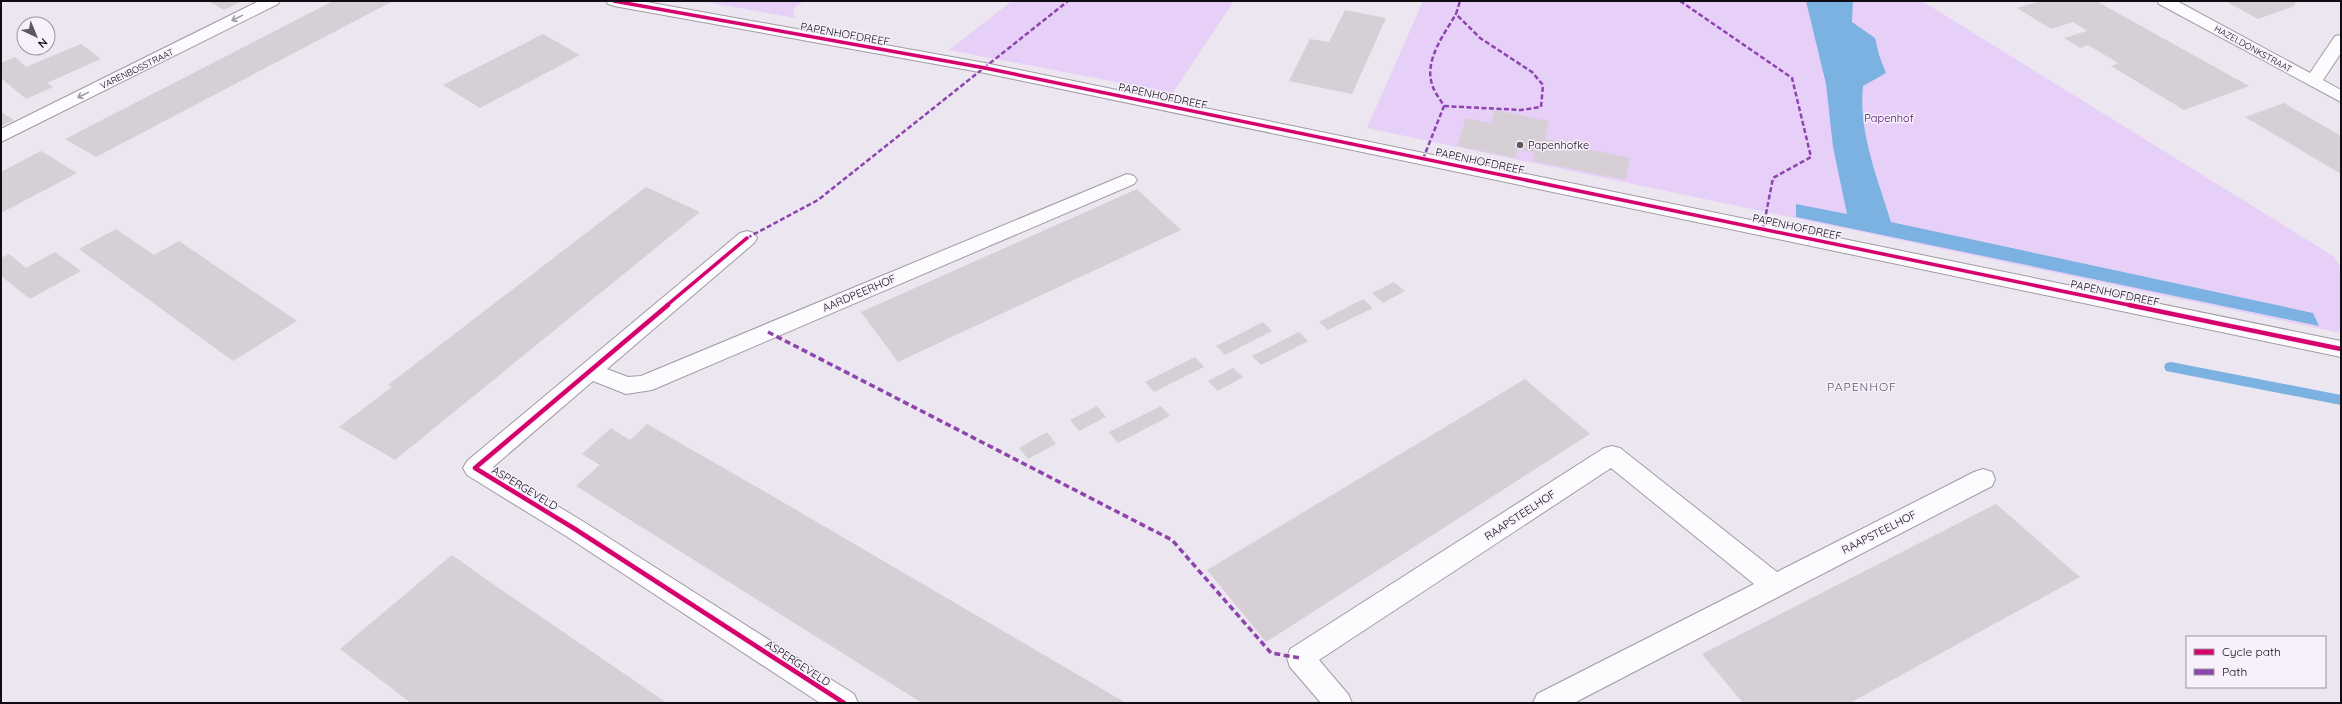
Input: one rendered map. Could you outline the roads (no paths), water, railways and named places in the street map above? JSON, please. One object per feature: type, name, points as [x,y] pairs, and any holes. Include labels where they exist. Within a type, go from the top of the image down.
[{"type":"street","name":"VARENBOSSTRAAT","points":[[1,136],[272,1]]},
{"type":"street","name":"PAPENHOFDREEF","points":[[614,1],[985,68],[2341,349]]},
{"type":"street","name":"HAZELDONKSTRAAT","points":[[2165,1],[2341,97]]},
{"type":"street","points":[[2313,82],[2341,40]]},
{"type":"street","name":"AARDPEERHOF","points":[[590,371],[626,386],[644,384],[1127,180]]},
{"type":"street","name":"ASPERGEVELD","points":[[747,238],[475,468],[589,538],[844,703]]},
{"type":"street","name":"RAAPSTEELHOF","points":[[1338,703],[1300,658],[1612,455],[1776,586]]},
{"type":"street","name":"RAAPSTEELHOF","points":[[1547,703],[1983,479]]},
{"type":"water","points":[[1806,1],[1853,1],[1852,22],[1875,38],[1879,55],[1886,73],[1863,86],[1863,120],[1870,155],[1891,222],[2313,313],[2319,326],[1796,217],[1796,204],[1847,214],[1833,147],[1826,84]]},
{"type":"waterway","points":[[2171,367],[2341,400]]},
{"type":"place","name":"Papenhofke","points":[[1520,145]]},
{"type":"district","name":"PAPENHOF","points":[[1862,387]]},
{"type":"park label","name":"Papenhof","points":[[1889,118]]}]
